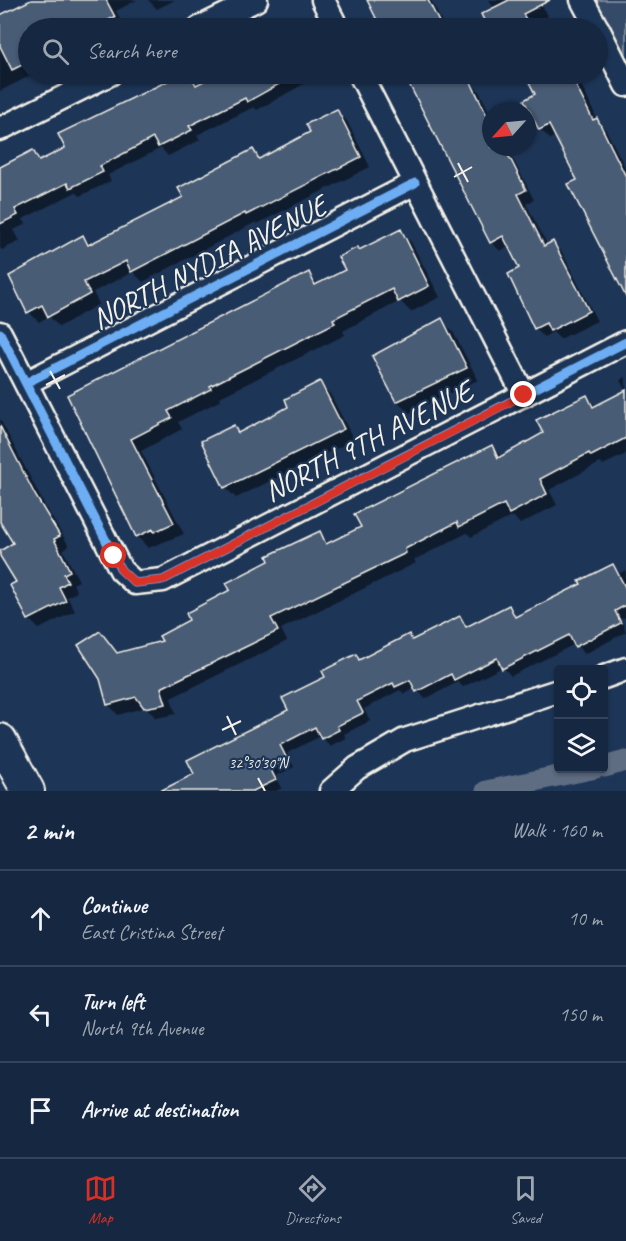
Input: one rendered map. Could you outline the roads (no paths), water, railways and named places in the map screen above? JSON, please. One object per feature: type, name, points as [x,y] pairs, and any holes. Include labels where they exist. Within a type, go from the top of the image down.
[{"type":"main road","points":[[0,740],[28,791]]},
{"type":"street","points":[[219,18],[256,0]]},
{"type":"street","points":[[322,0],[332,18]]},
{"type":"street","points":[[582,0],[591,18]]},
{"type":"street","points":[[608,50],[625,82]]},
{"type":"street","points":[[0,129],[90,84]]},
{"type":"street","points":[[365,84],[524,395]]},
{"type":"street","name":"NORTH NYDIA AVENUE","points":[[26,383],[415,183]]},
{"type":"street","points":[[0,333],[26,383]]},
{"type":"street","name":"NORTH 9TH AVENUE","points":[[26,383],[121,570],[135,583],[163,580],[626,342]]},
{"type":"street","points":[[608,674],[626,669]]},
{"type":"street","points":[[331,791],[357,768],[405,740],[554,692]]},
{"type":"waterway","points":[[608,766],[626,761]]},
{"type":"waterway","points":[[486,791],[572,773]]}]
